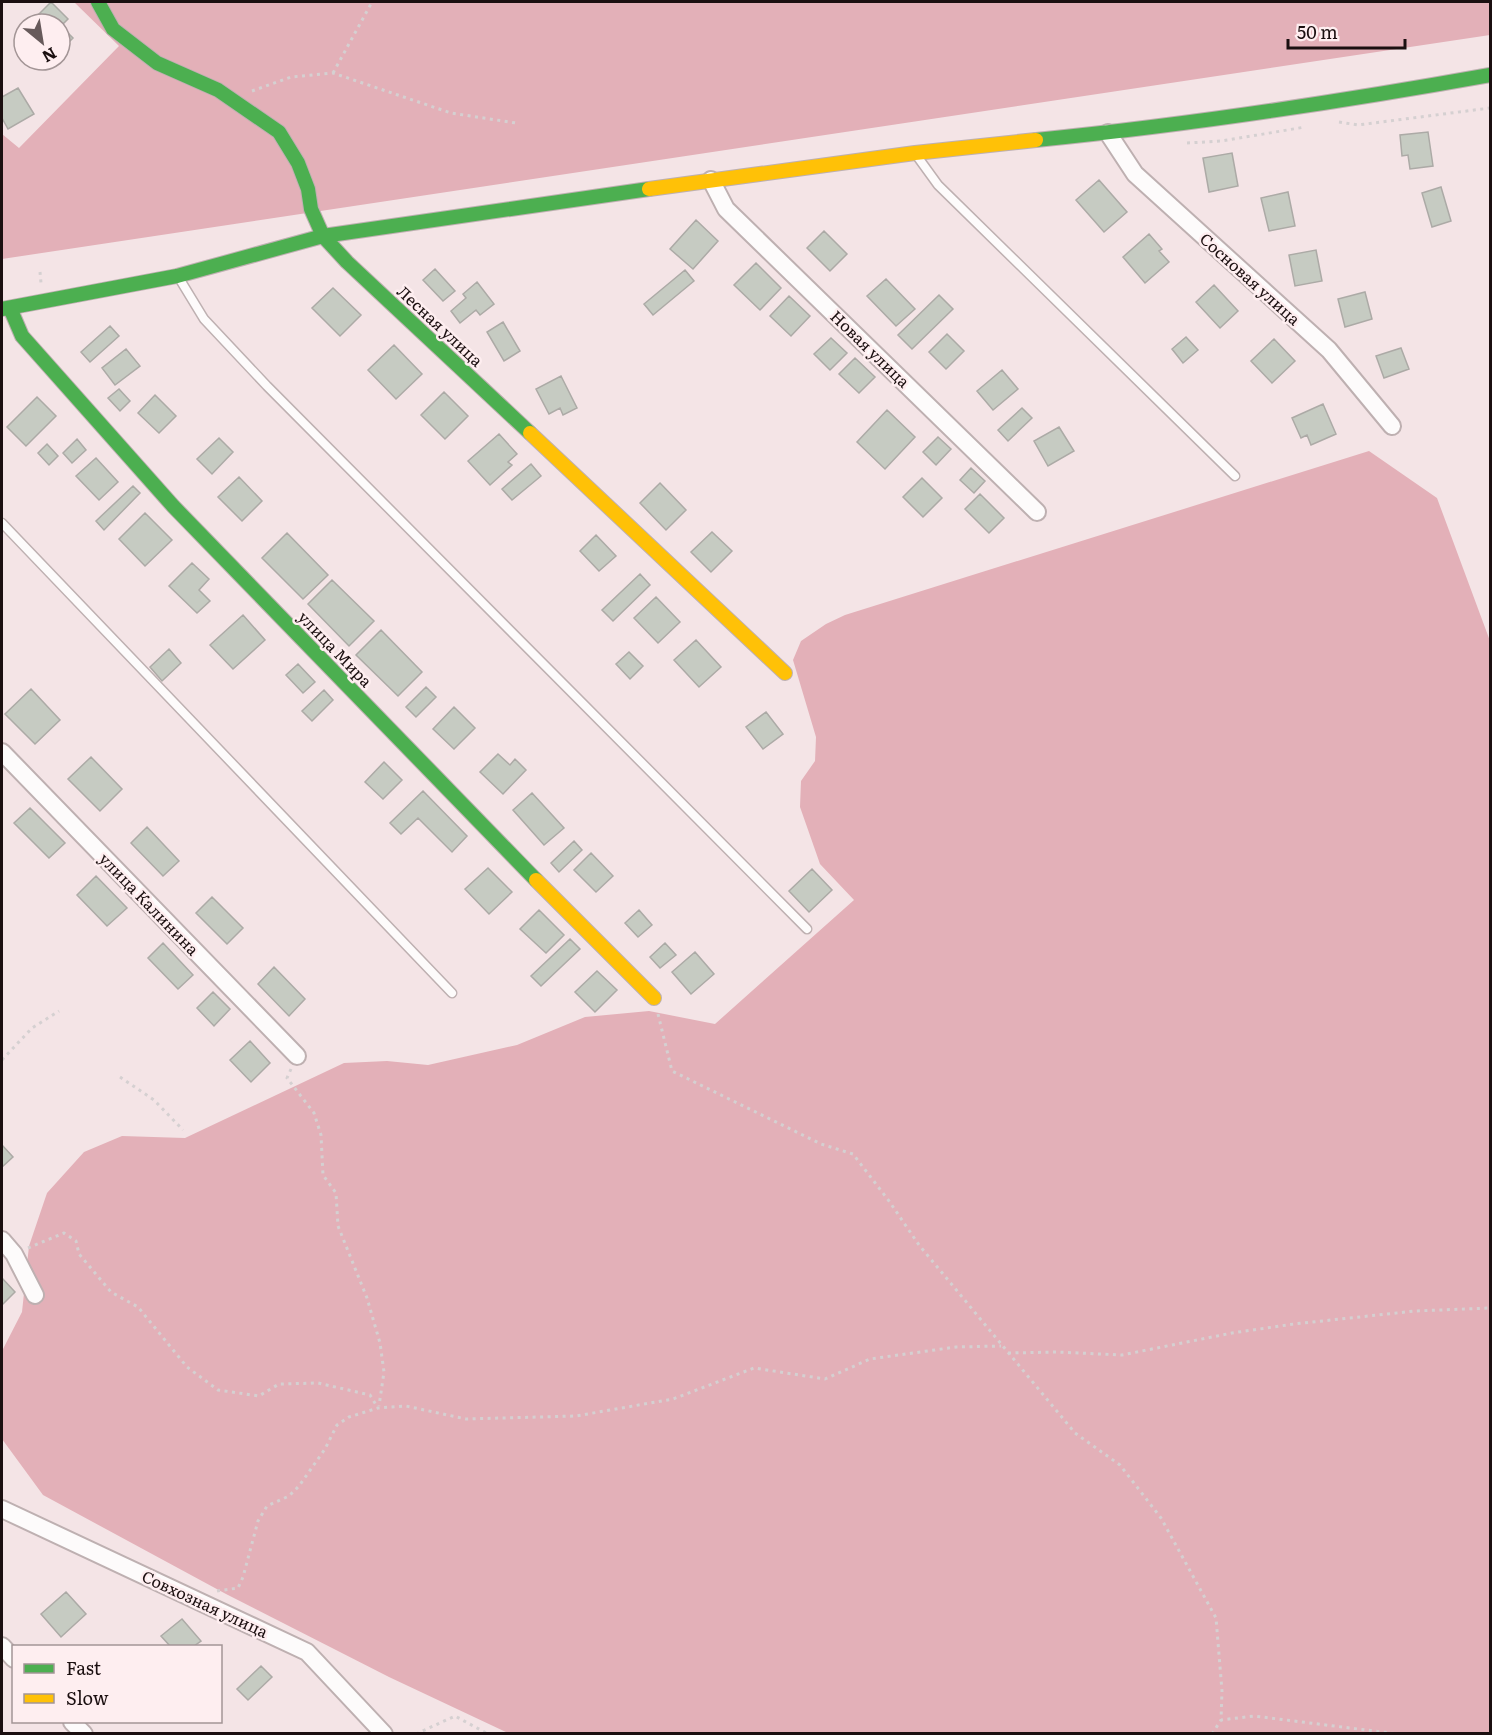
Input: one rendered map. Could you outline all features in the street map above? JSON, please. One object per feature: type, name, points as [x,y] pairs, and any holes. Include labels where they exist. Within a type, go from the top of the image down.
[{"type":"street","name":"Лесная улица","points":[[98,2],[113,29],[157,63],[218,90],[279,132],[298,163],[308,189],[311,209],[323,236],[364,278],[785,673]]},
{"type":"street","points":[[6,309],[177,276],[323,236],[915,153],[1108,133],[1325,104],[1491,75]]},
{"type":"street","name":"Сосновая улица","points":[[1108,133],[1135,174],[1329,350],[1392,426]]},
{"type":"street","name":"Новая улица","points":[[711,180],[726,209],[1037,512]]},
{"type":"street","name":"улица Мира","points":[[6,309],[22,336],[173,506],[508,852],[654,998]]},
{"type":"street","name":"улица Калинина","points":[[2,752],[297,1056]]},
{"type":"street","points":[[2,1240],[14,1254],[35,1295]]},
{"type":"street","name":"Совхозная улица","points":[[2,1509],[307,1652],[384,1734]]},
{"type":"street","points":[[73,1723],[84,1734]]},
{"type":"lane","points":[[915,153],[938,185],[1235,476]]},
{"type":"lane","points":[[177,276],[204,319],[267,386],[807,929]]},
{"type":"lane","points":[[2,523],[452,993]]},
{"type":"path","points":[[333,73],[372,2]]},
{"type":"path","points":[[242,106],[252,90],[291,78],[333,73],[450,113],[516,123]]},
{"type":"path","points":[[654,998],[672,1071],[821,1144],[853,1154],[919,1245],[1075,1433],[1120,1465],[1161,1518],[1216,1618],[1222,1691],[1221,1720],[1212,1734]]},
{"type":"path","points":[[2,1060],[32,1028],[59,1011]]},
{"type":"path","points":[[297,1056],[287,1078],[314,1113],[321,1135],[323,1175],[336,1193],[338,1226],[367,1298],[380,1342],[384,1372],[378,1408]]},
{"type":"path","points":[[120,1077],[154,1100],[183,1130]]},
{"type":"path","points":[[14,1254],[64,1233],[76,1241],[79,1254],[111,1292],[138,1307],[187,1366],[218,1390],[259,1396],[279,1384],[318,1383],[370,1395],[378,1408]]},
{"type":"path","points":[[1008,1353],[1057,1352],[1122,1355],[1232,1333],[1294,1324],[1415,1311],[1491,1308]]},
{"type":"path","points":[[189,1595],[238,1588],[258,1521],[267,1506],[289,1496],[299,1486],[337,1425],[349,1417],[378,1408],[406,1407],[466,1419],[576,1416],[673,1399],[754,1368],[825,1379],[870,1359],[956,1347],[1002,1346]]},
{"type":"path","points":[[416,1734],[455,1716],[488,1734]]},
{"type":"path","points":[[1221,1720],[1254,1716],[1398,1734]]},
{"type":"shaded area","points":[[74,2],[1490,2],[1490,35],[2,259],[2,134],[19,148],[119,46]]},
{"type":"shaded area","points":[[1369,451],[1437,498],[1490,641],[1490,1733],[508,1733],[389,1677],[226,1594],[43,1495],[2,1439],[2,1351],[22,1312],[29,1246],[47,1193],[84,1152],[122,1136],[185,1138],[344,1063],[387,1061],[428,1065],[517,1045],[585,1017],[649,1011],[715,1024],[854,900],[820,864],[800,807],[801,781],[815,761],[816,737],[793,660],[801,641],[826,624],[845,615]]},
{"type":"building","points":[[51,2],[61,12],[41,12]]},
{"type":"building","points":[[18,88],[34,114],[8,129],[2,118],[2,97]]},
{"type":"building","points":[[1428,132],[1433,166],[1410,169],[1408,155],[1402,156],[1400,135]]},
{"type":"building","points":[[1232,153],[1238,186],[1209,192],[1203,158]]},
{"type":"building","points":[[1099,180],[1127,212],[1104,232],[1076,200]]},
{"type":"building","points":[[1441,187],[1451,221],[1432,227],[1422,193]]},
{"type":"building","points":[[1288,192],[1295,226],[1269,231],[1261,198]]},
{"type":"building","points":[[696,220],[718,241],[693,269],[670,249]]},
{"type":"building","points":[[824,231],[847,254],[830,271],[807,248]]},
{"type":"building","points":[[1149,234],[1162,249],[1159,251],[1169,262],[1145,283],[1123,257]]},
{"type":"building","points":[[1316,250],[1322,281],[1295,286],[1289,255]]},
{"type":"building","points":[[756,263],[781,288],[760,310],[734,285]]},
{"type":"building","points":[[435,269],[455,291],[443,301],[423,280]]},
{"type":"building","points":[[685,270],[694,281],[653,315],[644,304]]},
{"type":"building","points":[[886,279],[915,309],[896,326],[867,296]]},
{"type":"building","points":[[477,282],[494,304],[480,315],[476,310],[460,323],[451,311],[466,298],[463,294]]},
{"type":"building","points":[[1214,285],[1238,311],[1220,328],[1196,302]]},
{"type":"building","points":[[333,288],[361,315],[340,336],[312,308]]},
{"type":"building","points":[[1365,292],[1372,319],[1345,327],[1338,299]]},
{"type":"building","points":[[939,295],[953,309],[912,349],[898,335]]},
{"type":"building","points":[[789,296],[810,316],[791,336],[770,316]]},
{"type":"building","points":[[503,322],[520,351],[504,361],[487,332]]},
{"type":"building","points":[[110,326],[119,336],[90,362],[81,352]]},
{"type":"building","points":[[947,334],[964,351],[946,369],[929,352]]},
{"type":"building","points":[[1186,337],[1198,350],[1183,363],[1172,349]]},
{"type":"building","points":[[831,338],[847,353],[830,370],[814,354]]},
{"type":"building","points":[[1274,339],[1295,361],[1272,383],[1251,361]]},
{"type":"building","points":[[394,345],[422,374],[396,399],[368,370]]},
{"type":"building","points":[[1401,348],[1409,369],[1384,378],[1376,356]]},
{"type":"building","points":[[126,349],[140,366],[115,385],[102,368]]},
{"type":"building","points":[[855,358],[875,377],[859,393],[839,374]]},
{"type":"building","points":[[1002,370],[1018,389],[993,410],[977,391]]},
{"type":"building","points":[[561,376],[577,408],[563,415],[560,408],[549,414],[536,389]]},
{"type":"building","points":[[119,389],[130,401],[120,411],[108,398]]},
{"type":"building","points":[[444,392],[468,416],[445,439],[421,415]]},
{"type":"building","points":[[155,395],[176,416],[159,433],[138,413]]},
{"type":"building","points":[[37,397],[56,416],[26,446],[7,427]]},
{"type":"building","points":[[1323,404],[1336,434],[1311,445],[1307,435],[1301,438],[1292,418]]},
{"type":"building","points":[[1022,408],[1032,418],[1008,441],[998,430]]},
{"type":"building","points":[[887,410],[915,437],[885,469],[857,442]]},
{"type":"building","points":[[1059,427],[1074,451],[1048,466],[1034,441]]},
{"type":"building","points":[[499,434],[517,454],[508,462],[512,465],[490,485],[468,461]]},
{"type":"building","points":[[938,437],[951,449],[936,465],[923,452]]},
{"type":"building","points":[[219,438],[233,452],[212,474],[197,459]]},
{"type":"building","points":[[77,439],[86,450],[72,463],[63,453]]},
{"type":"building","points":[[47,444],[58,456],[49,465],[38,453]]},
{"type":"building","points":[[96,458],[118,482],[99,500],[76,476]]},
{"type":"building","points":[[531,464],[541,476],[512,500],[502,489]]},
{"type":"building","points":[[971,468],[985,481],[974,493],[960,480]]},
{"type":"building","points":[[239,477],[262,501],[242,521],[218,497]]},
{"type":"building","points":[[922,478],[942,498],[923,517],[903,497]]},
{"type":"building","points":[[660,483],[686,510],[666,530],[640,503]]},
{"type":"building","points":[[133,486],[140,493],[104,530],[96,521]]},
{"type":"building","points":[[980,494],[1004,518],[989,533],[965,509]]},
{"type":"building","points":[[145,513],[172,540],[145,566],[119,539]]},
{"type":"building","points":[[712,532],[732,551],[711,572],[691,552]]},
{"type":"building","points":[[287,533],[328,575],[303,599],[262,558]]},
{"type":"building","points":[[596,535],[616,556],[599,571],[580,551]]},
{"type":"building","points":[[192,563],[209,579],[199,590],[210,601],[197,613],[169,586]]},
{"type":"building","points":[[640,574],[650,585],[613,621],[602,610]]},
{"type":"building","points":[[332,580],[374,621],[349,646],[308,604]]},
{"type":"building","points":[[656,597],[680,622],[658,643],[634,618]]},
{"type":"building","points":[[243,615],[265,640],[233,669],[210,645]]},
{"type":"building","points":[[381,630],[422,672],[398,696],[356,655]]},
{"type":"building","points":[[696,640],[721,667],[699,687],[674,660]]},
{"type":"building","points":[[169,649],[181,663],[162,681],[150,667]]},
{"type":"building","points":[[629,652],[643,666],[630,679],[616,664]]},
{"type":"building","points":[[298,664],[315,682],[303,693],[286,675]]},
{"type":"building","points":[[426,687],[436,697],[416,717],[406,707]]},
{"type":"building","points":[[31,689],[60,720],[35,744],[5,714]]},
{"type":"building","points":[[324,690],[333,700],[312,721],[302,711]]},
{"type":"building","points":[[454,707],[475,728],[454,749],[433,729]]},
{"type":"building","points":[[766,712],[783,734],[763,749],[746,727]]},
{"type":"building","points":[[498,754],[510,765],[515,759],[526,770],[503,794],[480,772]]},
{"type":"building","points":[[91,757],[122,789],[100,811],[68,779]]},
{"type":"building","points":[[384,762],[402,780],[383,799],[365,782]]},
{"type":"building","points":[[423,791],[467,836],[452,852],[418,818],[401,834],[390,823]]},
{"type":"building","points":[[532,793],[564,828],[544,845],[513,810]]},
{"type":"building","points":[[30,808],[65,843],[49,858],[14,823]]},
{"type":"building","points":[[147,827],[179,861],[163,876],[131,843]]},
{"type":"building","points":[[574,841],[582,850],[559,872],[551,863]]},
{"type":"building","points":[[591,853],[613,876],[596,892],[574,870]]},
{"type":"building","points":[[488,868],[512,892],[489,914],[465,889]]},
{"type":"building","points":[[812,869],[832,890],[809,912],[789,891]]},
{"type":"building","points":[[96,876],[127,908],[107,926],[77,895]]},
{"type":"building","points":[[212,897],[243,928],[227,944],[196,913]]},
{"type":"building","points":[[539,910],[564,935],[546,953],[520,929]]},
{"type":"building","points":[[639,910],[652,925],[638,937],[625,923]]},
{"type":"building","points":[[570,939],[580,949],[541,986],[531,976]]},
{"type":"building","points":[[163,943],[193,975],[178,989],[148,958]]},
{"type":"building","points":[[665,943],[676,955],[660,968],[650,957]]},
{"type":"building","points":[[695,952],[714,974],[691,994],[672,972]]},
{"type":"building","points":[[274,967],[305,999],[289,1016],[258,984]]},
{"type":"building","points":[[597,971],[617,990],[595,1012],[575,992]]},
{"type":"building","points":[[213,992],[230,1009],[214,1026],[197,1008]]},
{"type":"building","points":[[250,1041],[270,1063],[251,1082],[230,1060]]},
{"type":"building","points":[[2,1145],[13,1157],[2,1167]]},
{"type":"building","points":[[2,1278],[15,1292],[2,1305]]},
{"type":"building","points":[[66,1592],[86,1614],[61,1637],[41,1614]]},
{"type":"building","points":[[182,1619],[201,1641],[195,1645],[169,1645],[161,1636]]},
{"type":"building","points":[[261,1666],[272,1677],[248,1700],[237,1689]]},
{"type":"traffic: fast","points":[[98,2],[113,29],[157,63],[218,90],[279,132],[298,163],[308,189],[311,209],[323,236],[347,262],[530,433]]},
{"type":"traffic: fast","points":[[1036,140],[1263,112],[1490,75]]},
{"type":"traffic: fast","points":[[2,309],[177,276],[323,236],[649,189]]},
{"type":"traffic: fast","points":[[10,308],[22,336],[173,506],[536,880]]},
{"type":"traffic: slow","points":[[649,189],[915,153],[1036,140]]},
{"type":"traffic: slow","points":[[530,433],[785,673]]},
{"type":"traffic: slow","points":[[536,880],[654,998]]}]
